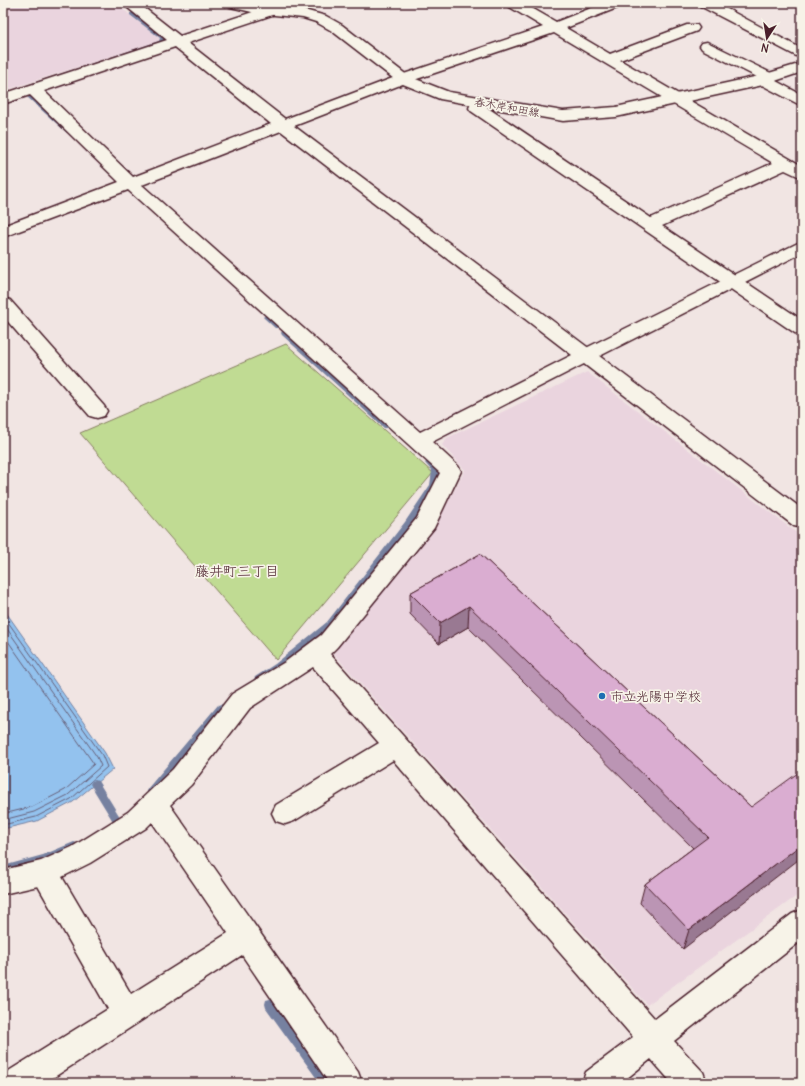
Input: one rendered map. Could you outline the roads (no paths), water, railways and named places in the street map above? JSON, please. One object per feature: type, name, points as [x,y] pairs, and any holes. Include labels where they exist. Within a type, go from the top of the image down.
[{"type":"street","points":[[132,5],[151,3]]},
{"type":"street","name":"春木岸和田線","points":[[231,3],[270,11],[304,14],[321,19],[337,28],[403,78],[445,96],[562,116],[616,112],[767,79],[802,67]]},
{"type":"street","points":[[3,99],[294,3]]},
{"type":"street","points":[[513,3],[802,173]]},
{"type":"street","points":[[3,232],[284,126],[403,78],[554,28],[617,3]]},
{"type":"street","points":[[705,3],[802,55]]},
{"type":"street","points":[[132,5],[284,126],[802,520]]},
{"type":"street","points":[[609,59],[692,28]]},
{"type":"street","points":[[707,46],[767,79],[802,101]]},
{"type":"street","points":[[3,882],[45,872],[81,855],[137,820],[182,776],[241,702],[293,669],[329,641],[426,522],[451,471],[132,184],[33,90]]},
{"type":"street","points":[[478,102],[477,108],[648,226],[802,329]]},
{"type":"street","points":[[648,226],[786,163]]},
{"type":"street","points":[[418,441],[802,246]]},
{"type":"street","points":[[3,304],[97,411]]},
{"type":"street","points":[[314,652],[692,1083]]},
{"type":"street","points":[[285,813],[396,745]]},
{"type":"street","points":[[154,803],[347,1083]]},
{"type":"street","points":[[45,872],[126,1014]]},
{"type":"street","points":[[597,1083],[802,923]]},
{"type":"street","points":[[18,1083],[246,937]]},
{"type":"water","points":[[3,608],[105,753],[113,769],[73,802],[37,821],[3,829]]},
{"type":"waterway","points":[[21,88],[161,42],[163,38],[132,14]]},
{"type":"waterway","points":[[28,95],[69,132]]},
{"type":"waterway","points":[[266,317],[277,326]]},
{"type":"waterway","points":[[284,333],[387,426]]},
{"type":"waterway","points":[[258,679],[278,666],[330,624],[408,524],[434,485],[436,470],[429,463]]},
{"type":"waterway","points":[[151,791],[221,708]]},
{"type":"waterway","points":[[95,784],[117,820]]},
{"type":"waterway","points":[[3,870],[44,859],[74,846]]},
{"type":"waterway","points":[[270,1004],[327,1083]]},
{"type":"place","name":"市立光陽中学校","points":[[602,696]]},
{"type":"district","name":"藤井町三丁目","points":[[237,571]]}]
